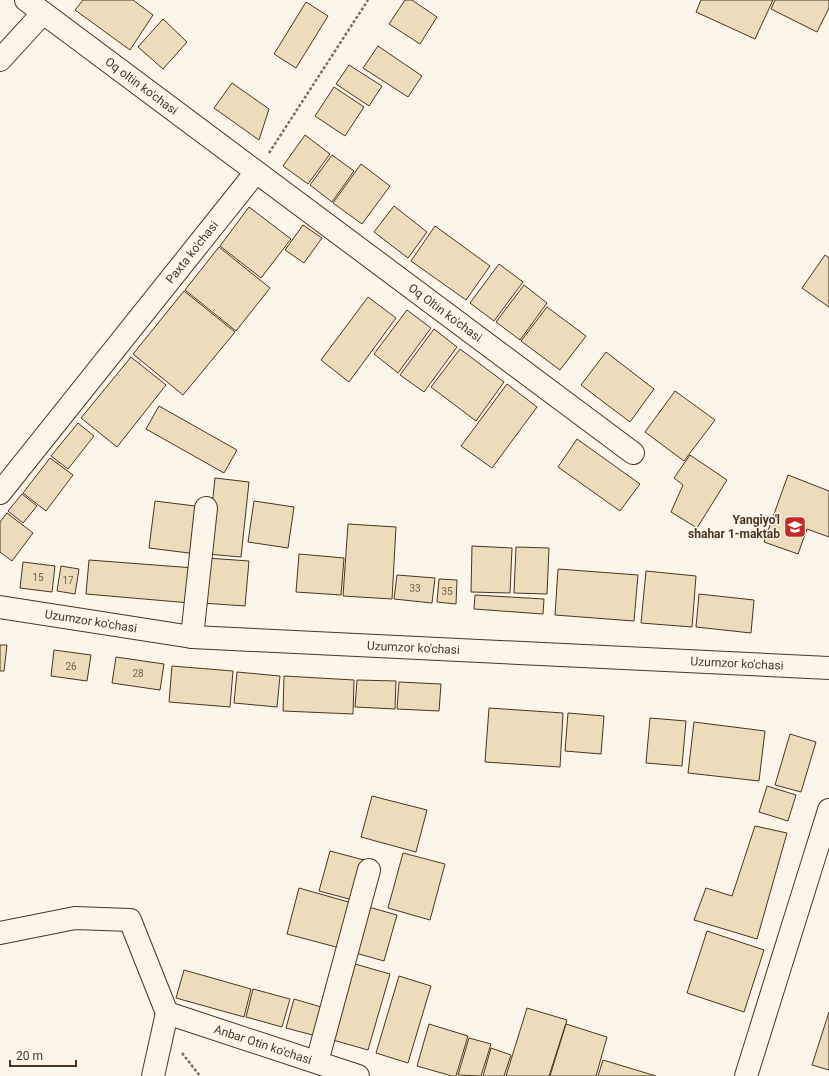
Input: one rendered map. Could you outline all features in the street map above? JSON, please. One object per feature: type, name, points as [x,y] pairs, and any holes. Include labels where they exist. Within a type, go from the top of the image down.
[{"type":"street","name":"Oq oltin ko'chasi","points":[[34,6],[256,172]]},
{"type":"street","points":[[0,60],[34,6]]},
{"type":"street","name":"Oq Oltin ko'chasi","points":[[256,172],[633,454]]},
{"type":"street","name":"Paxta ko'chasi","points":[[0,493],[256,172]]},
{"type":"street","points":[[192,637],[206,508]]},
{"type":"street","name":"Uzumzor ko'chasi","points":[[0,607],[192,637],[829,668]]},
{"type":"street","points":[[746,1076],[829,810]]},
{"type":"street","points":[[317,1062],[369,870]]},
{"type":"street","points":[[0,933],[75,918],[130,920],[168,1013],[153,1076]]},
{"type":"street","name":"Anbar Otin ko'chasi","points":[[168,1013],[358,1076]]},
{"type":"path","points":[[256,172],[368,0]]},
{"type":"building","points":[[83,0],[133,0],[153,15],[130,50],[75,10]]},
{"type":"building","points":[[405,0],[412,0],[437,17],[420,44],[389,24]]},
{"type":"building","points":[[701,0],[773,0],[755,39],[696,12]]},
{"type":"building","points":[[775,0],[829,0],[829,8],[817,32],[771,9]]},
{"type":"building","points":[[306,2],[328,16],[296,68],[274,54]]},
{"type":"building","points":[[163,19],[187,42],[163,69],[138,47]]},
{"type":"building","points":[[378,46],[422,76],[408,97],[363,68]]},
{"type":"building","points":[[349,65],[382,86],[369,106],[336,84]]},
{"type":"building","points":[[232,83],[269,109],[259,140],[214,108]]},
{"type":"building","points":[[334,87],[364,107],[345,136],[315,116]]},
{"type":"building","points":[[305,135],[330,154],[308,184],[283,166]]},
{"type":"building","points":[[332,155],[354,171],[332,202],[310,185]]},
{"type":"building","points":[[361,164],[390,186],[362,224],[333,203]]},
{"type":"building","points":[[394,206],[427,232],[408,258],[374,232]]},
{"type":"building","points":[[249,207],[291,239],[261,278],[220,246]]},
{"type":"building","points":[[303,225],[322,238],[304,263],[285,250]]},
{"type":"building","points":[[435,226],[490,266],[466,300],[411,261]]},
{"type":"building","points":[[219,247],[270,288],[236,331],[185,290]]},
{"type":"building","points":[[825,255],[829,258],[829,307],[802,288]]},
{"type":"building","points":[[499,264],[523,282],[494,321],[470,303]]},
{"type":"building","points":[[524,285],[547,303],[520,340],[496,322]]},
{"type":"building","points":[[184,291],[235,332],[183,395],[133,354]]},
{"type":"building","points":[[368,297],[396,318],[349,382],[321,360]]},
{"type":"building","points":[[547,307],[586,336],[560,370],[521,341]]},
{"type":"building","points":[[407,310],[431,328],[398,373],[374,354]]},
{"type":"building","points":[[434,329],[457,347],[424,392],[400,375]]},
{"type":"building","points":[[460,349],[504,382],[476,421],[431,387]]},
{"type":"building","points":[[606,352],[654,389],[630,422],[581,385]]},
{"type":"building","points":[[131,357],[166,385],[117,447],[81,418]]},
{"type":"building","points":[[507,384],[537,407],[492,468],[461,446]]},
{"type":"building","points":[[675,391],[715,420],[684,461],[645,432]]},
{"type":"building","points":[[159,406],[237,450],[224,473],[146,429]]},
{"type":"building","points":[[78,423],[94,436],[68,469],[51,456]]},
{"type":"building","points":[[577,439],[640,484],[620,511],[558,467]]},
{"type":"building","points":[[690,455],[727,480],[697,528],[671,512],[683,485],[674,478]]},
{"type":"building","points":[[50,458],[73,475],[46,511],[23,493]]},
{"type":"building","points":[[788,475],[829,491],[829,537],[807,529],[798,554],[764,542]]},
{"type":"building","points":[[215,478],[249,482],[241,557],[207,554]]},
{"type":"building","points":[[22,494],[37,506],[23,523],[8,511]]},
{"type":"building","points":[[155,501],[203,507],[197,554],[149,548]]},
{"type":"building","points":[[254,501],[294,507],[288,548],[248,542]]},
{"type":"building","points":[[7,513],[33,533],[12,561],[0,552],[0,522]]},
{"type":"building","points":[[348,524],[396,527],[392,599],[343,596]]},
{"type":"building","points":[[472,546],[512,548],[510,593],[471,592]]},
{"type":"building","points":[[516,547],[549,548],[547,594],[514,593]]},
{"type":"building","points":[[299,554],[344,558],[341,595],[296,592]]},
{"type":"building","points":[[207,558],[249,561],[245,606],[202,603]]},
{"type":"building","points":[[89,560],[194,568],[190,603],[86,594]]},
{"type":"building","points":[[23,562],[55,566],[52,592],[20,588]]},
{"type":"building","points":[[61,566],[79,569],[75,594],[57,591]]},
{"type":"building","points":[[558,569],[638,575],[634,621],[555,615]]},
{"type":"building","points":[[646,571],[696,576],[692,627],[641,623]]},
{"type":"building","points":[[397,575],[435,578],[432,603],[394,599]]},
{"type":"building","points":[[439,579],[457,580],[456,604],[437,602]]},
{"type":"building","points":[[699,594],[754,600],[751,633],[696,627]]},
{"type":"building","points":[[475,595],[544,599],[543,614],[474,609]]},
{"type":"building","points":[[0,645],[7,645],[4,671],[0,671]]},
{"type":"building","points":[[54,650],[91,655],[87,681],[51,676]]},
{"type":"building","points":[[116,657],[164,664],[160,690],[112,683]]},
{"type":"building","points":[[172,666],[233,671],[230,707],[169,702]]},
{"type":"building","points":[[237,672],[280,676],[277,707],[234,703]]},
{"type":"building","points":[[284,676],[354,680],[353,714],[283,711]]},
{"type":"building","points":[[357,680],[396,681],[395,709],[355,707]]},
{"type":"building","points":[[399,682],[441,684],[439,711],[397,709]]},
{"type":"building","points":[[489,708],[563,713],[560,767],[485,762]]},
{"type":"building","points":[[568,713],[604,716],[601,754],[565,751]]},
{"type":"building","points":[[650,718],[686,721],[682,766],[646,763]]},
{"type":"building","points":[[694,722],[765,731],[759,781],[688,773]]},
{"type":"building","points":[[790,734],[816,742],[801,792],[775,785]]},
{"type":"building","points":[[767,786],[796,795],[788,821],[759,812]]},
{"type":"building","points":[[372,796],[427,810],[416,852],[361,837]]},
{"type":"building","points":[[755,826],[787,833],[757,939],[694,920],[706,888],[732,896]]},
{"type":"building","points":[[330,851],[364,860],[353,900],[319,891]]},
{"type":"building","points":[[403,853],[445,864],[430,920],[388,908]]},
{"type":"building","points":[[299,888],[352,903],[340,948],[287,934]]},
{"type":"building","points":[[365,906],[397,915],[384,961],[352,952]]},
{"type":"building","points":[[707,931],[764,950],[744,1012],[687,993]]},
{"type":"building","points":[[348,962],[390,974],[368,1050],[326,1038]]},
{"type":"building","points":[[184,970],[251,989],[244,1017],[176,998]]},
{"type":"building","points":[[399,976],[431,986],[408,1063],[376,1053]]},
{"type":"building","points":[[253,989],[290,999],[282,1027],[246,1017]]},
{"type":"building","points":[[294,999],[328,1009],[320,1037],[286,1028]]},
{"type":"building","points":[[527,1008],[567,1020],[549,1076],[506,1076]]},
{"type":"building","points":[[829,1012],[829,1070],[812,1065]]},
{"type":"building","points":[[429,1024],[468,1036],[456,1076],[417,1066]]},
{"type":"building","points":[[566,1024],[607,1037],[596,1076],[550,1076]]},
{"type":"building","points":[[469,1038],[491,1044],[481,1076],[458,1075]]},
{"type":"building","points":[[491,1048],[511,1055],[504,1076],[483,1076]]},
{"type":"building","points":[[603,1060],[656,1076],[598,1076]]},
{"type":"place","name":"Yangiyo'l shahar 1-maktab","points":[[795,527]]}]
